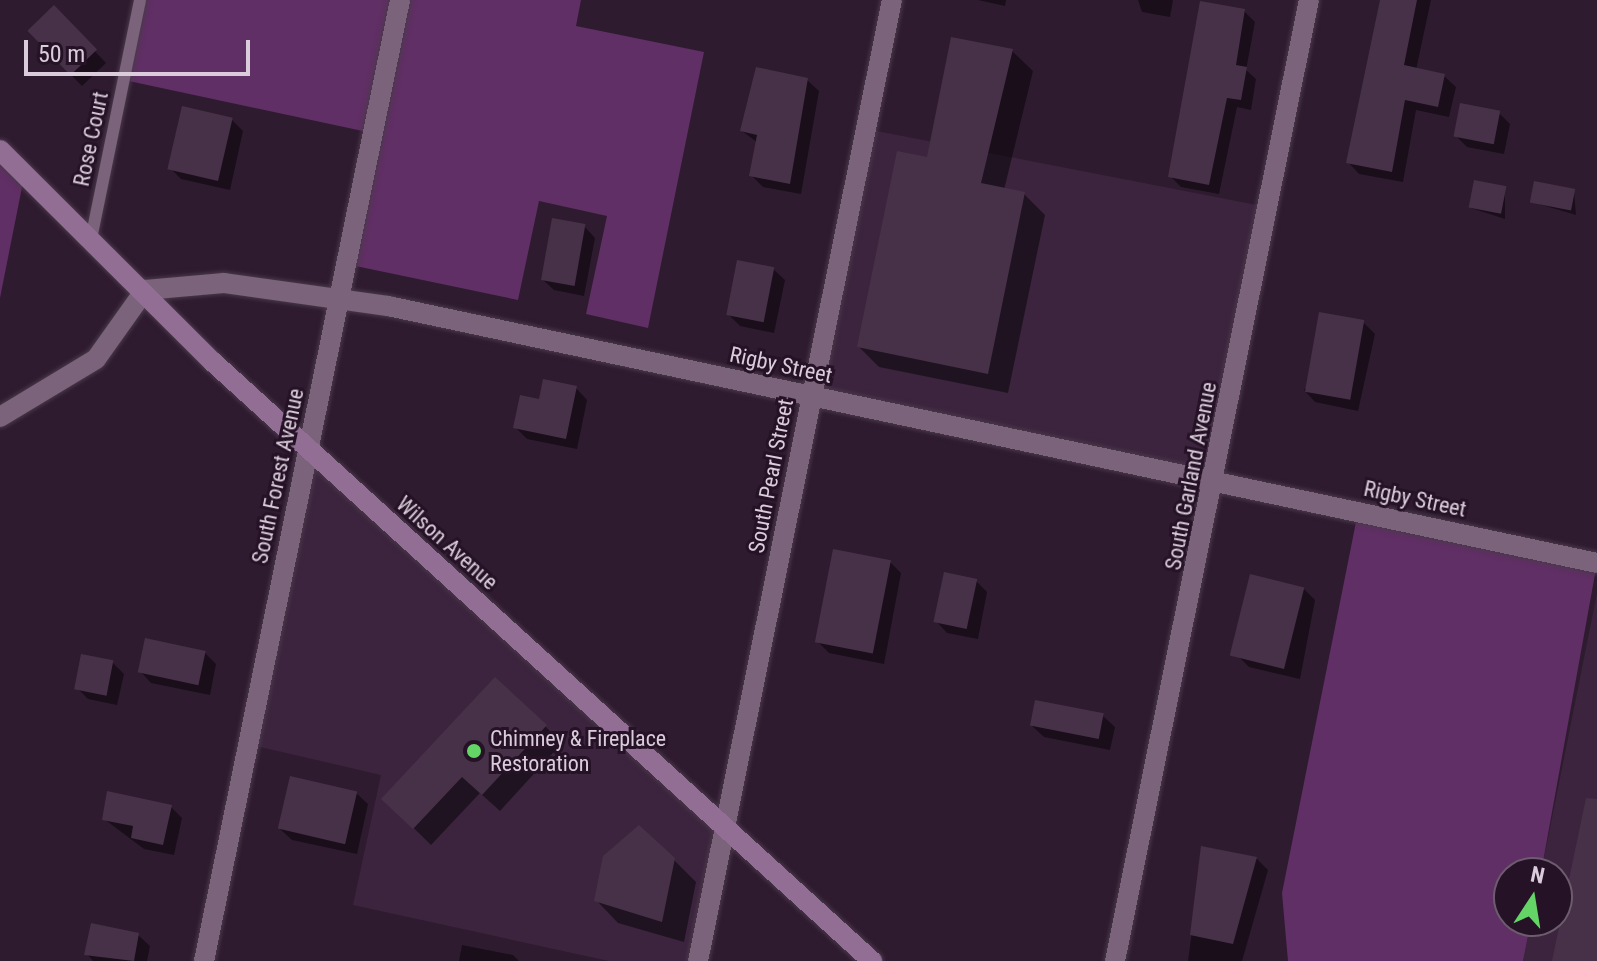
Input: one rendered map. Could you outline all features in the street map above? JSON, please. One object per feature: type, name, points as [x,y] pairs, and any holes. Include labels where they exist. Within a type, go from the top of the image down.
[{"type":"main road","name":"Wilson Avenue","points":[[0,150],[308,448],[872,961]]},
{"type":"street","name":"South Forest Avenue","points":[[204,961],[400,0]]},
{"type":"street","name":"South Pearl Street","points":[[698,961],[892,0]]},
{"type":"street","name":"South Garland Avenue","points":[[1115,961],[1215,481],[1309,0]]},
{"type":"street","name":"Rigby Street","points":[[145,290],[224,283],[339,299],[1597,563]]},
{"type":"street","points":[[0,417],[96,359],[145,290]]},
{"type":"lane","name":"Rose Court","points":[[91,239],[140,0]]},
{"type":"shaded area","points":[[140,0],[581,0],[576,26],[704,52],[648,328],[586,314],[607,216],[539,201],[518,300],[346,264],[372,133],[124,80]]},
{"type":"shaded area","points":[[866,129],[1268,207],[1217,474],[814,396]]},
{"type":"shaded area","points":[[0,150],[24,177],[0,298]]},
{"type":"shaded area","points":[[308,448],[725,828],[698,961],[609,961],[353,905],[381,775],[248,744]]},
{"type":"shaded area","points":[[1358,512],[1597,563],[1544,857],[1493,857],[1493,937],[1528,937],[1523,961],[1288,961],[1282,893]]},
{"type":"shaded area","points":[[1597,593],[1597,961],[1523,961],[1528,937],[1573,937],[1573,857],[1544,857]]},
{"type":"building","points":[[1380,0],[1417,0],[1404,65],[1445,74],[1438,107],[1405,100],[1392,172],[1346,163]]},
{"type":"building","points":[[1200,1],[1245,9],[1236,65],[1247,67],[1241,100],[1227,98],[1209,185],[1168,177]]},
{"type":"building","points":[[54,5],[97,50],[70,75],[27,31]]},
{"type":"building","points":[[951,37],[1013,49],[981,183],[1025,192],[988,374],[857,347],[897,151],[927,157]]},
{"type":"building","points":[[756,67],[808,78],[790,184],[749,176],[757,135],[740,131]]},
{"type":"building","points":[[1460,103],[1500,111],[1494,144],[1454,136]]},
{"type":"building","points":[[182,106],[233,118],[218,181],[167,169]]},
{"type":"building","points":[[1474,180],[1506,186],[1501,214],[1469,207]]},
{"type":"building","points":[[1534,181],[1575,189],[1571,211],[1530,203]]},
{"type":"building","points":[[552,218],[585,224],[575,286],[541,280]]},
{"type":"building","points":[[737,260],[774,267],[764,322],[726,315]]},
{"type":"building","points":[[1319,312],[1364,320],[1350,400],[1305,392]]},
{"type":"building","points":[[543,379],[577,386],[566,439],[513,428],[520,395],[539,399]]},
{"type":"building","points":[[833,549],[891,560],[873,654],[815,642]]},
{"type":"building","points":[[944,572],[977,579],[967,629],[933,622]]},
{"type":"building","points":[[1250,574],[1304,588],[1284,669],[1230,656]]},
{"type":"building","points":[[145,638],[206,651],[198,685],[138,672]]},
{"type":"building","points":[[81,654],[113,660],[107,696],[74,689]]},
{"type":"building","name":"Chimney & Fireplace Restoration","points":[[495,677],[547,725],[482,795],[462,777],[413,829],[381,799]]},
{"type":"building","points":[[1035,700],[1104,713],[1099,739],[1030,726]]},
{"type":"building","points":[[290,776],[357,792],[345,844],[278,829]]},
{"type":"building","points":[[107,791],[172,805],[163,845],[131,838],[133,826],[102,820]]},
{"type":"building","points":[[1586,798],[1597,799],[1597,961],[1552,961],[1557,937],[1573,937],[1573,860]]},
{"type":"building","points":[[639,825],[675,858],[662,922],[594,901],[603,856]]},
{"type":"building","points":[[1201,846],[1257,857],[1233,944],[1190,935]]},
{"type":"building","points":[[91,923],[139,933],[134,961],[84,955]]},
{"type":"place","name":"Chimney & Fireplace Restoration","points":[[474,751]]}]
